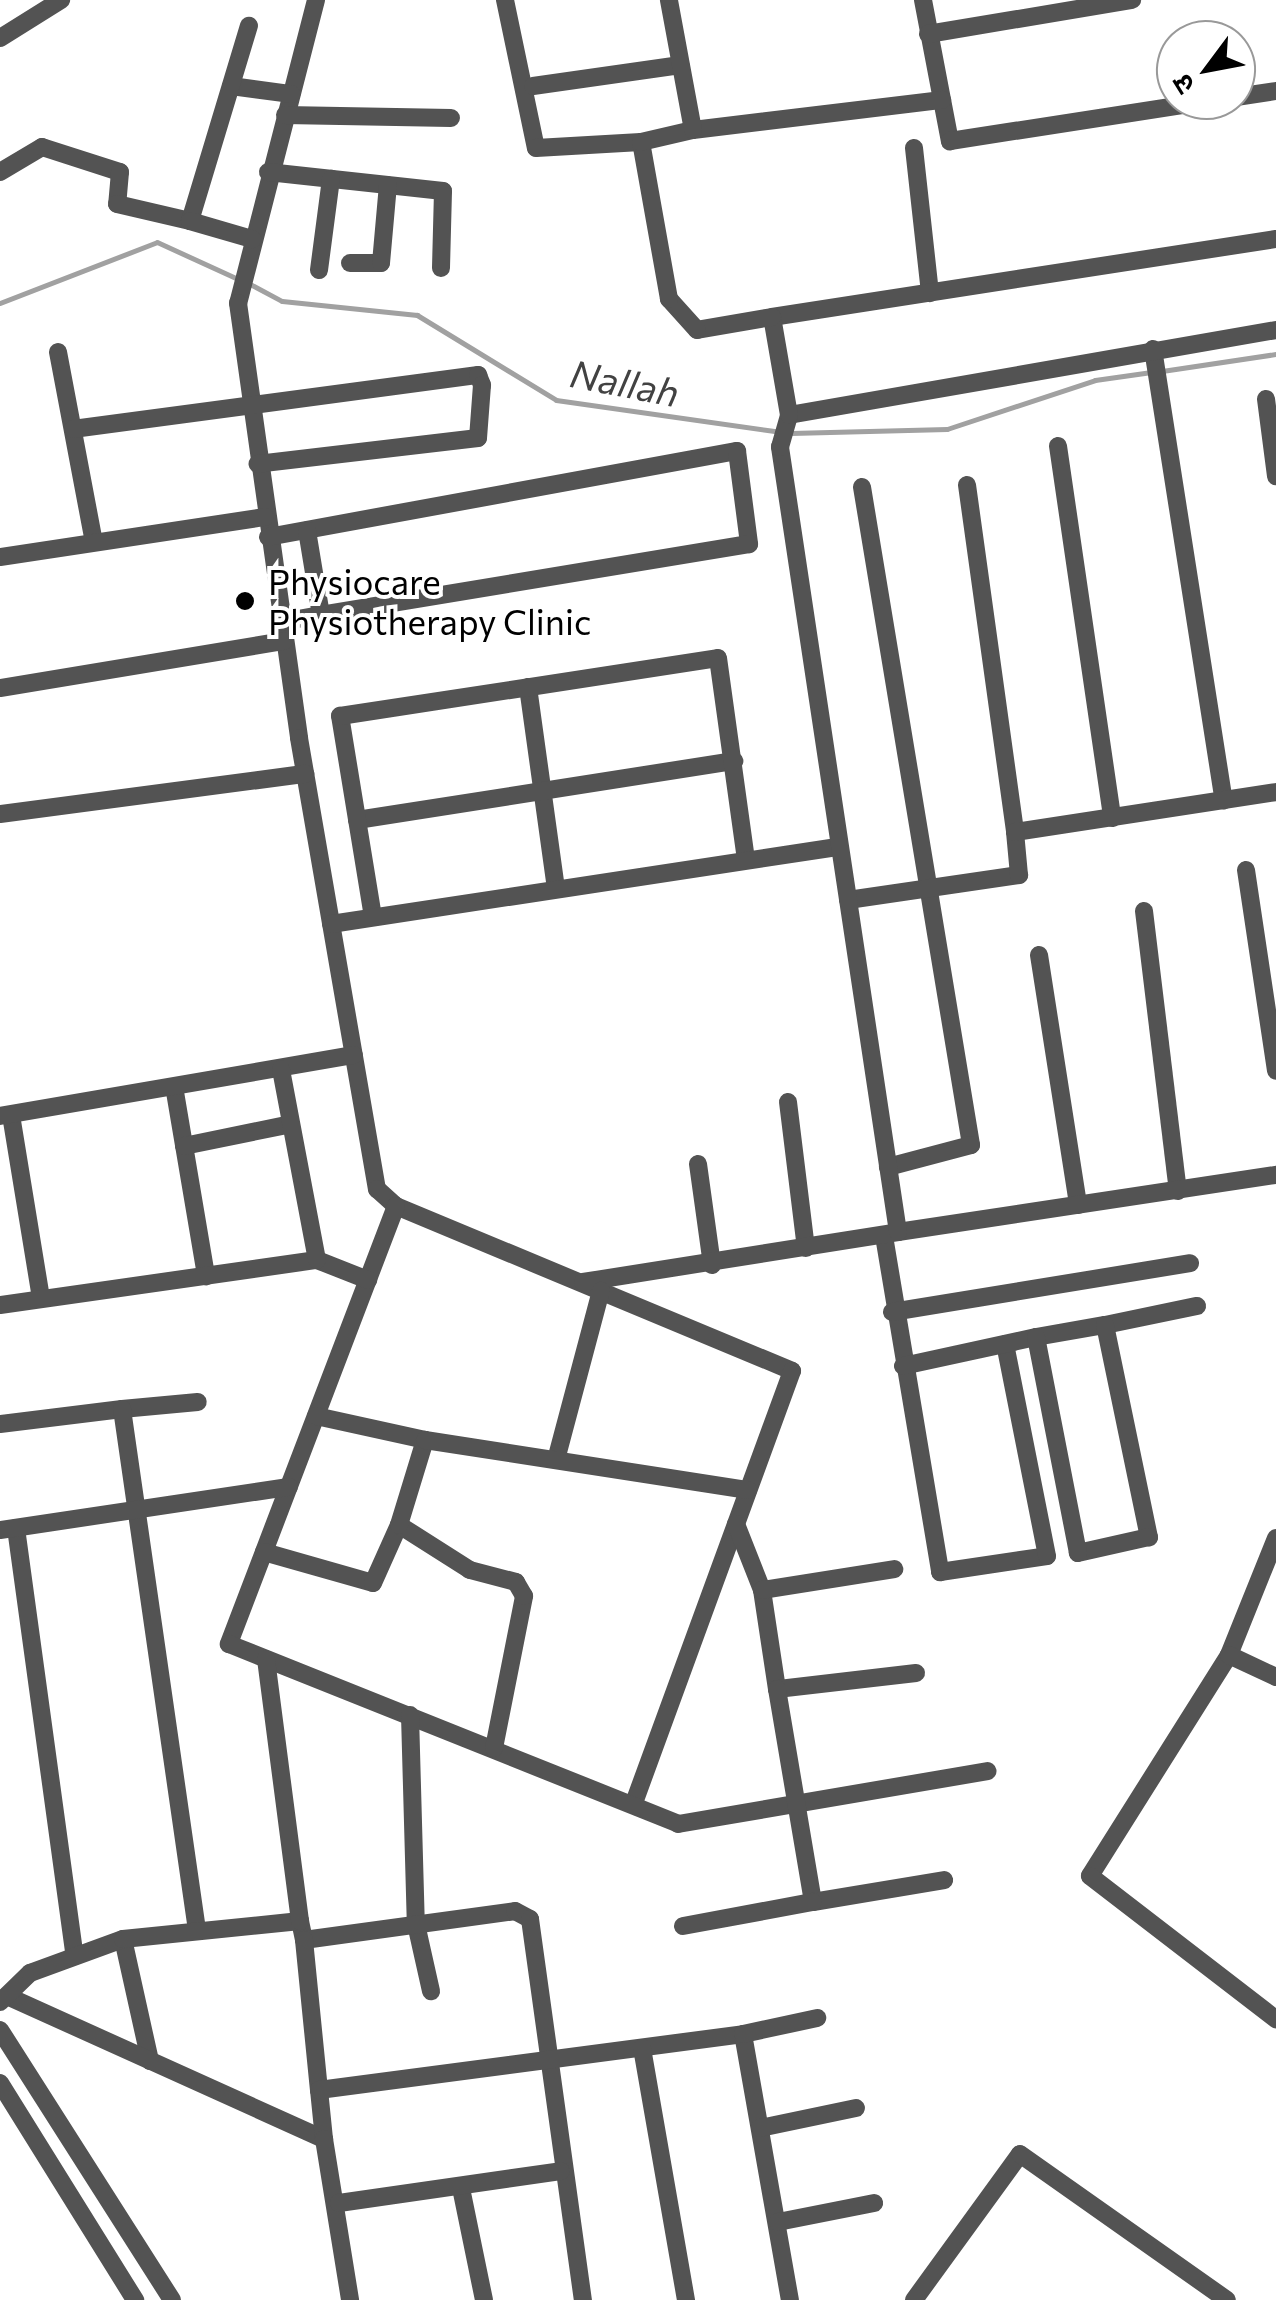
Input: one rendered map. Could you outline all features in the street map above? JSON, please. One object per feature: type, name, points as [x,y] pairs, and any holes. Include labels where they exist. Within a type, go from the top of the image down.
[{"type":"street","points":[[0,38],[61,0]]},
{"type":"street","points":[[316,0],[268,172],[238,304],[281,622],[377,1190],[396,1206],[792,1370],[634,1802]]},
{"type":"street","points":[[505,0],[536,148],[641,142],[693,130],[942,100]]},
{"type":"street","points":[[669,0],[693,130]]},
{"type":"street","points":[[923,0],[950,141],[1156,109]]},
{"type":"street","points":[[928,34],[1132,0]]},
{"type":"street","points":[[190,221],[249,26]]},
{"type":"street","points":[[533,86],[681,65]]},
{"type":"street","points":[[231,86],[290,94]]},
{"type":"street","points":[[284,115],[452,118]]},
{"type":"street","points":[[641,142],[669,299],[697,330],[1276,239]]},
{"type":"street","points":[[0,172],[42,147],[120,172],[117,204],[252,239]]},
{"type":"street","points":[[914,148],[930,292]]},
{"type":"street","points":[[268,172],[443,191],[441,268]]},
{"type":"street","points":[[319,270],[331,179]]},
{"type":"street","points":[[350,264],[382,263],[388,185]]},
{"type":"street","points":[[772,317],[789,416],[780,447],[888,1167],[887,1286],[940,1572],[1078,1553],[1150,1536],[1105,1324]]},
{"type":"street","points":[[789,416],[1276,330]]},
{"type":"street","points":[[1152,349],[1224,800]]},
{"type":"street","points":[[58,352],[94,542]]},
{"type":"street","points":[[73,430],[478,375],[485,433],[478,438],[258,464]]},
{"type":"street","points":[[1266,400],[1276,476]]},
{"type":"street","points":[[1058,446],[1112,818]]},
{"type":"street","points":[[268,537],[737,451],[749,544],[281,622]]},
{"type":"street","points":[[848,900],[1019,875],[967,485]]},
{"type":"street","points":[[862,487],[922,889],[971,1145],[888,1167]]},
{"type":"street","points":[[0,557],[265,516]]},
{"type":"street","points":[[307,530],[321,614]]},
{"type":"street","points":[[0,688],[284,641]]},
{"type":"street","points":[[373,917],[340,716],[718,658],[746,858]]},
{"type":"street","points":[[528,687],[556,889]]},
{"type":"street","points":[[357,820],[734,761]]},
{"type":"street","points":[[0,814],[305,774]]},
{"type":"street","points":[[1015,832],[1276,792]]},
{"type":"street","points":[[331,924],[837,847]]},
{"type":"street","points":[[1246,870],[1276,1071]]},
{"type":"street","points":[[1144,911],[1178,1190]]},
{"type":"street","points":[[1039,955],[1078,1205]]},
{"type":"street","points":[[41,1299],[6,1116],[174,1092],[354,1055]]},
{"type":"street","points":[[281,1069],[317,1260]]},
{"type":"street","points":[[174,1092],[206,1276]]},
{"type":"street","points":[[788,1102],[806,1248]]},
{"type":"street","points":[[184,1146],[291,1124]]},
{"type":"street","points":[[698,1164],[712,1265]]},
{"type":"street","points":[[581,1282],[1276,1176]]},
{"type":"street","points":[[396,1206],[229,1644],[634,1802],[678,1824],[988,1771]]},
{"type":"street","points":[[0,1305],[317,1260],[368,1280]]},
{"type":"street","points":[[892,1312],[1190,1263]]},
{"type":"street","points":[[557,1456],[601,1291]]},
{"type":"street","points":[[903,1366],[1197,1306]]},
{"type":"street","points":[[1036,1337],[1078,1553]]},
{"type":"street","points":[[1005,1344],[1048,1556]]},
{"type":"street","points":[[0,1424],[198,1402]]},
{"type":"street","points":[[122,1409],[196,1930]]},
{"type":"street","points":[[316,1416],[425,1440],[557,1456],[748,1490]]},
{"type":"street","points":[[264,1552],[373,1583],[399,1524],[425,1440]]},
{"type":"street","points":[[74,1953],[8,1529],[136,1506],[289,1486]]},
{"type":"street","points":[[399,1524],[470,1570],[516,1582],[524,1596],[494,1748]]},
{"type":"street","points":[[736,1524],[762,1590],[794,1804],[814,1902]]},
{"type":"street","points":[[1276,1538],[1229,1655],[1090,1876],[1276,2019]]},
{"type":"street","points":[[762,1590],[894,1569]]},
{"type":"street","points":[[1229,1655],[1276,1677]]},
{"type":"street","points":[[266,1659],[302,1930],[324,2139],[338,2203],[350,2300]]},
{"type":"street","points":[[778,1688],[916,1672]]},
{"type":"street","points":[[410,1716],[416,1924],[430,1990]]},
{"type":"street","points":[[682,1926],[944,1880]]},
{"type":"street","points":[[324,2139],[4,1999],[30,1973],[74,1953],[123,1939],[196,1930],[416,1924],[516,1911],[530,1918],[552,2060],[561,2171],[583,2300]]},
{"type":"street","points":[[123,1939],[150,2061]]},
{"type":"street","points":[[319,2090],[743,2034],[817,2018]]},
{"type":"street","points":[[0,2030],[172,2300]]},
{"type":"street","points":[[743,2034],[790,2300]]},
{"type":"street","points":[[642,2048],[686,2300]]},
{"type":"street","points":[[0,2083],[135,2300]]},
{"type":"street","points":[[760,2128],[856,2108]]},
{"type":"street","points":[[914,2300],[1020,2154],[1226,2300]]},
{"type":"street","points":[[338,2203],[561,2171]]},
{"type":"street","points":[[461,2188],[484,2300]]},
{"type":"street","points":[[778,2222],[874,2203]]},
{"type":"waterway","name":"Nallah","points":[[0,303],[157,242],[238,279]]},
{"type":"waterway","name":"Nallah","points":[[248,283],[282,301],[417,315],[556,400],[780,432]]},
{"type":"waterway","name":"Nallah","points":[[1162,371],[1276,354]]},
{"type":"waterway","name":"Nallah","points":[[791,433],[947,429],[1095,380],[1151,372]]},
{"type":"place","name":"Physiocare Physiotherapy Clinic","points":[[245,601]]}]
